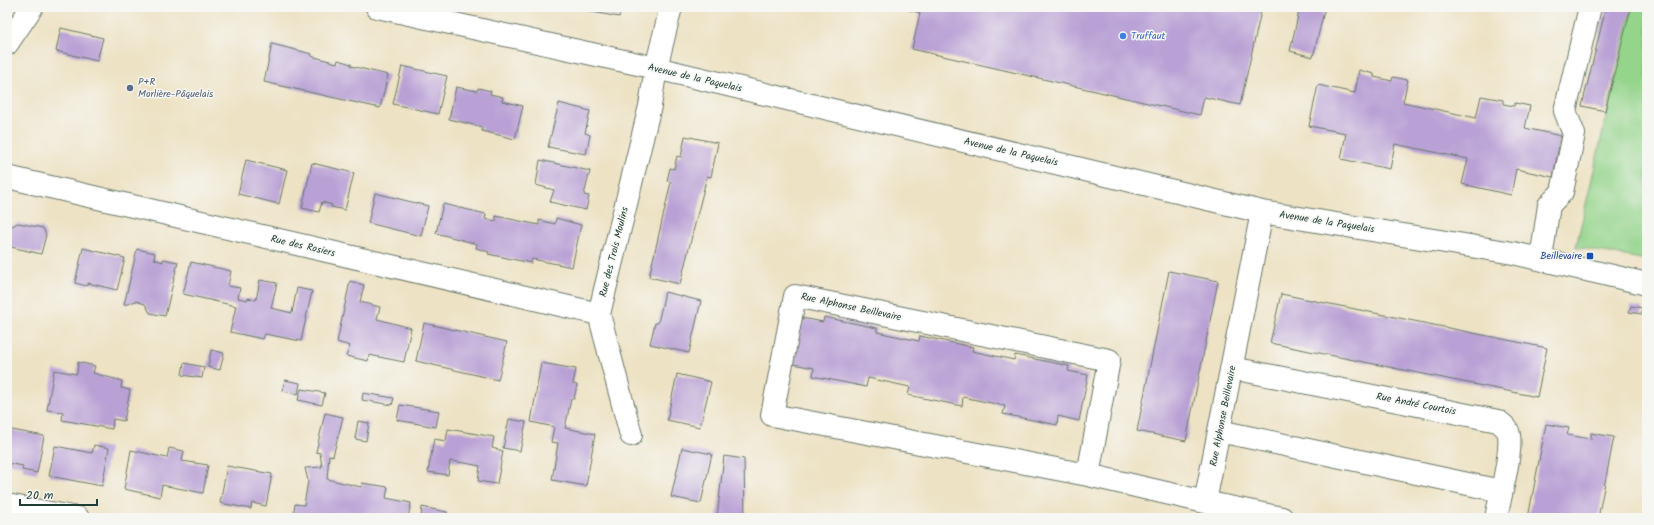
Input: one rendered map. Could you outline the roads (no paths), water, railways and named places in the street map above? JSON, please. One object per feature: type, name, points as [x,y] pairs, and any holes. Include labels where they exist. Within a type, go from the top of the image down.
[{"type":"street","points":[[7,44],[32,7]]},
{"type":"street","name":"Avenue de la Paquelais","points":[[377,7],[656,68],[1262,212],[1513,253],[1647,284]]},
{"type":"street","name":"Rue des Trois Moulins","points":[[631,435],[599,314],[650,106],[656,68],[671,7]]},
{"type":"street","points":[[1541,259],[1549,205],[1562,192],[1574,134],[1565,111],[1590,7]]},
{"type":"street","name":"Rue des Rosiers","points":[[7,177],[599,314]]},
{"type":"street","name":"Rue Alphonse Beillevaire","points":[[1088,475],[1109,360],[795,296],[772,415],[1088,475],[1205,502],[1262,212]]},
{"type":"street","name":"Rue André Courtois","points":[[1232,368],[1498,421],[1506,427],[1509,434],[1508,451],[1496,518]]},
{"type":"street","points":[[1219,431],[1501,491]]},
{"type":"street","points":[[1205,502],[1282,518]]},
{"type":"street","points":[[7,505],[78,518]]},
{"type":"tram line","points":[[7,12],[10,7]]},
{"type":"place","name":"Truffaut","points":[[1123,36]]},
{"type":"place","name":"P+R Morlière-Pâquelais","points":[[130,88]]},
{"type":"place","name":"Beillevaire","points":[[1590,256]]}]
